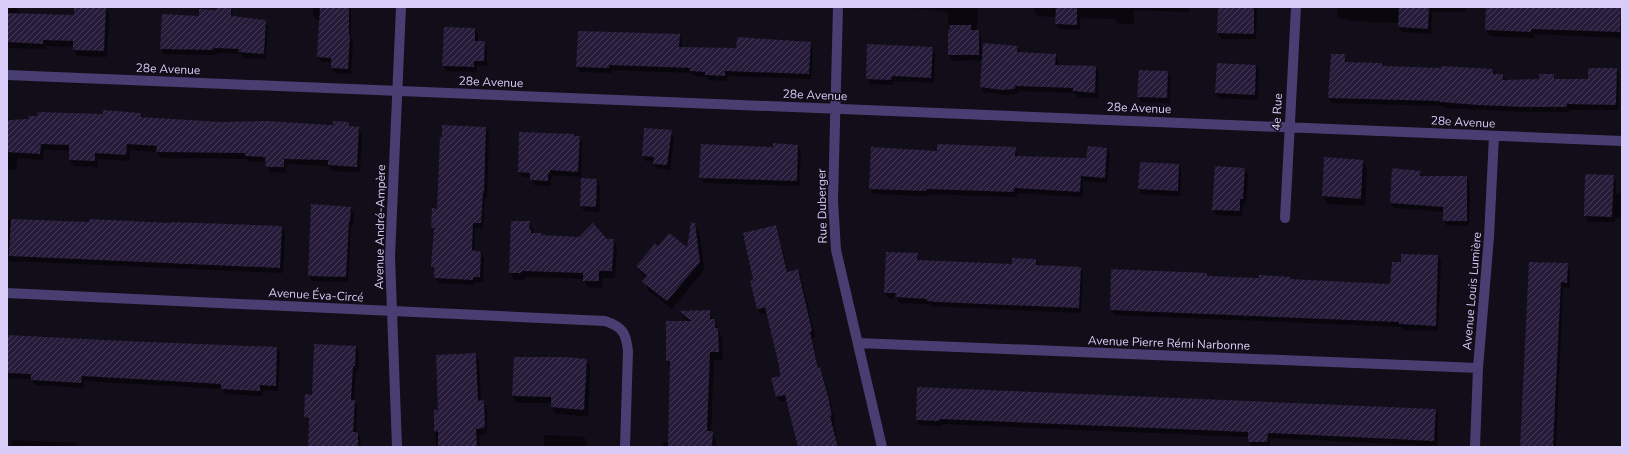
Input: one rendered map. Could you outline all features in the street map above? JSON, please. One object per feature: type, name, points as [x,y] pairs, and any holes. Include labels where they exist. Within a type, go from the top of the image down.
[{"type":"street","name":"Avenue André-Ampère","points":[[397,447],[391,249],[401,7]]},
{"type":"street","name":"Rue Duberger","points":[[838,7],[834,232],[836,250],[882,447]]},
{"type":"street","name":"4e Rue","points":[[1285,218],[1296,7]]},
{"type":"street","name":"28e Avenue","points":[[7,75],[1622,142]]},
{"type":"street","name":"Avenue Louis Lumière","points":[[1475,447],[1478,368],[1489,237],[1494,136]]},
{"type":"street","name":"Avenue Éva-Circé","points":[[7,293],[605,320],[622,329],[627,338],[628,351],[625,447]]},
{"type":"street","name":"Avenue Pierre Rémi Narbonne","points":[[858,343],[1478,368]]},
{"type":"building","points":[[74,7],[106,8],[104,51],[73,50],[73,41],[43,40],[43,44],[7,42],[7,13],[74,15]]},
{"type":"building","points":[[217,7],[231,8],[231,16],[266,20],[264,54],[238,52],[239,49],[160,49],[162,14],[199,16],[199,9],[216,10]]},
{"type":"building","points":[[320,7],[349,7],[350,35],[348,69],[331,68],[331,58],[317,57]]},
{"type":"building","points":[[1056,7],[1077,7],[1077,25],[1055,24]]},
{"type":"building","points":[[1218,7],[1254,7],[1254,34],[1217,33]]},
{"type":"building","points":[[1399,7],[1429,7],[1428,29],[1398,27]]},
{"type":"building","points":[[1486,7],[1621,7],[1620,32],[1531,29],[1531,32],[1485,30]]},
{"type":"building","points":[[949,25],[971,25],[971,30],[979,30],[979,55],[948,55]]},
{"type":"building","points":[[444,27],[475,28],[475,41],[485,41],[484,61],[474,61],[474,67],[442,66]]},
{"type":"building","points":[[578,31],[680,34],[679,47],[736,48],[737,37],[811,42],[809,74],[725,71],[725,76],[705,75],[705,72],[690,71],[690,68],[609,65],[609,68],[576,67]]},
{"type":"building","points":[[983,43],[1018,46],[1017,52],[1056,54],[1055,65],[1096,66],[1095,93],[1073,91],[1073,88],[1015,86],[1015,89],[1002,90],[980,87]]},
{"type":"building","points":[[867,44],[933,47],[931,78],[892,76],[891,80],[866,79]]},
{"type":"building","points":[[1331,54],[1345,54],[1345,62],[1382,63],[1382,66],[1441,68],[1441,66],[1493,69],[1493,74],[1503,74],[1503,80],[1539,79],[1539,74],[1554,74],[1554,79],[1588,79],[1588,68],[1617,68],[1616,105],[1567,104],[1567,107],[1523,107],[1478,105],[1440,101],[1328,98]]},
{"type":"building","points":[[1217,63],[1256,65],[1255,95],[1215,93]]},
{"type":"building","points":[[1139,70],[1168,71],[1167,98],[1137,97]]},
{"type":"building","points":[[103,110],[141,113],[141,117],[221,122],[267,121],[333,125],[333,121],[349,122],[349,126],[359,127],[357,167],[328,165],[328,160],[284,159],[284,167],[266,167],[265,157],[245,156],[245,153],[156,152],[157,146],[127,144],[126,155],[95,153],[95,161],[69,160],[69,145],[41,144],[40,154],[7,152],[7,120],[28,119],[29,116],[37,116],[38,112],[103,114]]},
{"type":"building","points":[[442,125],[486,127],[484,193],[481,223],[473,223],[472,250],[481,252],[480,277],[473,277],[473,280],[434,278],[434,267],[431,267],[434,228],[431,228],[432,208],[437,209],[440,137],[442,137]]},
{"type":"building","points":[[644,128],[672,130],[667,165],[653,164],[654,157],[642,156]]},
{"type":"building","points":[[519,132],[574,134],[573,136],[580,136],[578,172],[550,170],[550,173],[548,173],[548,181],[530,180],[530,173],[518,172]]},
{"type":"building","points":[[773,143],[798,145],[797,181],[699,178],[701,144],[773,147]]},
{"type":"building","points":[[937,144],[1016,147],[1015,156],[1086,158],[1088,146],[1107,148],[1105,178],[1081,176],[1080,192],[1014,188],[1014,192],[869,189],[871,147],[937,151]]},
{"type":"building","points":[[1324,157],[1363,160],[1361,199],[1322,196]]},
{"type":"building","points":[[1140,162],[1179,164],[1178,191],[1138,189]]},
{"type":"building","points":[[1215,166],[1245,168],[1243,199],[1240,199],[1240,211],[1212,210]]},
{"type":"building","points":[[1392,168],[1421,171],[1420,176],[1467,176],[1467,221],[1443,221],[1443,207],[1390,203]]},
{"type":"building","points":[[1585,174],[1614,175],[1612,217],[1584,216]]},
{"type":"building","points":[[581,178],[597,179],[596,207],[580,206]]},
{"type":"building","points":[[311,204],[351,207],[346,277],[308,276]]},
{"type":"building","points":[[11,219],[89,222],[89,219],[282,226],[280,268],[9,256]]},
{"type":"building","points":[[511,221],[530,221],[529,229],[531,229],[531,233],[579,237],[593,223],[607,239],[614,239],[612,271],[599,271],[599,281],[583,281],[583,273],[523,271],[520,273],[509,273]]},
{"type":"building","points":[[691,222],[695,223],[700,262],[667,301],[642,282],[647,276],[636,266],[655,244],[658,246],[669,233],[687,247]]},
{"type":"building","points":[[776,225],[787,272],[798,269],[812,331],[810,332],[818,368],[820,367],[828,396],[832,416],[830,416],[838,447],[798,447],[785,395],[776,397],[771,378],[780,376],[779,366],[765,307],[757,309],[750,281],[753,280],[743,233]]},
{"type":"building","points":[[886,252],[918,253],[917,260],[1012,264],[1012,258],[1036,259],[1036,265],[1081,267],[1079,308],[937,302],[927,301],[927,299],[895,297],[896,293],[884,293]]},
{"type":"building","points":[[1401,254],[1438,255],[1436,326],[1399,324],[1399,322],[1110,310],[1111,269],[1207,273],[1207,276],[1259,278],[1259,275],[1291,277],[1290,279],[1390,284],[1392,262],[1401,262]]},
{"type":"building","points":[[1529,262],[1568,263],[1567,283],[1561,282],[1553,447],[1520,447]]},
{"type":"building","points":[[710,310],[710,319],[715,319],[715,328],[718,328],[719,352],[710,352],[707,431],[713,431],[712,447],[668,447],[670,361],[666,361],[666,321],[691,321],[679,311]]},
{"type":"building","points":[[7,335],[277,347],[276,386],[260,385],[260,391],[221,389],[221,384],[82,376],[81,383],[31,380],[31,374],[7,373]]},
{"type":"building","points":[[314,344],[356,346],[351,400],[355,400],[353,432],[358,432],[358,447],[308,447],[309,418],[304,417],[305,394],[312,395]]},
{"type":"building","points":[[476,353],[478,401],[484,400],[485,424],[484,428],[476,429],[477,447],[438,447],[438,431],[434,432],[434,410],[438,410],[436,355]]},
{"type":"building","points":[[514,357],[565,357],[587,359],[584,410],[551,407],[551,397],[512,396]]},
{"type":"building","points":[[917,387],[1436,409],[1434,441],[1268,433],[1267,442],[1248,442],[1248,432],[940,419],[939,421],[916,420]]}]
